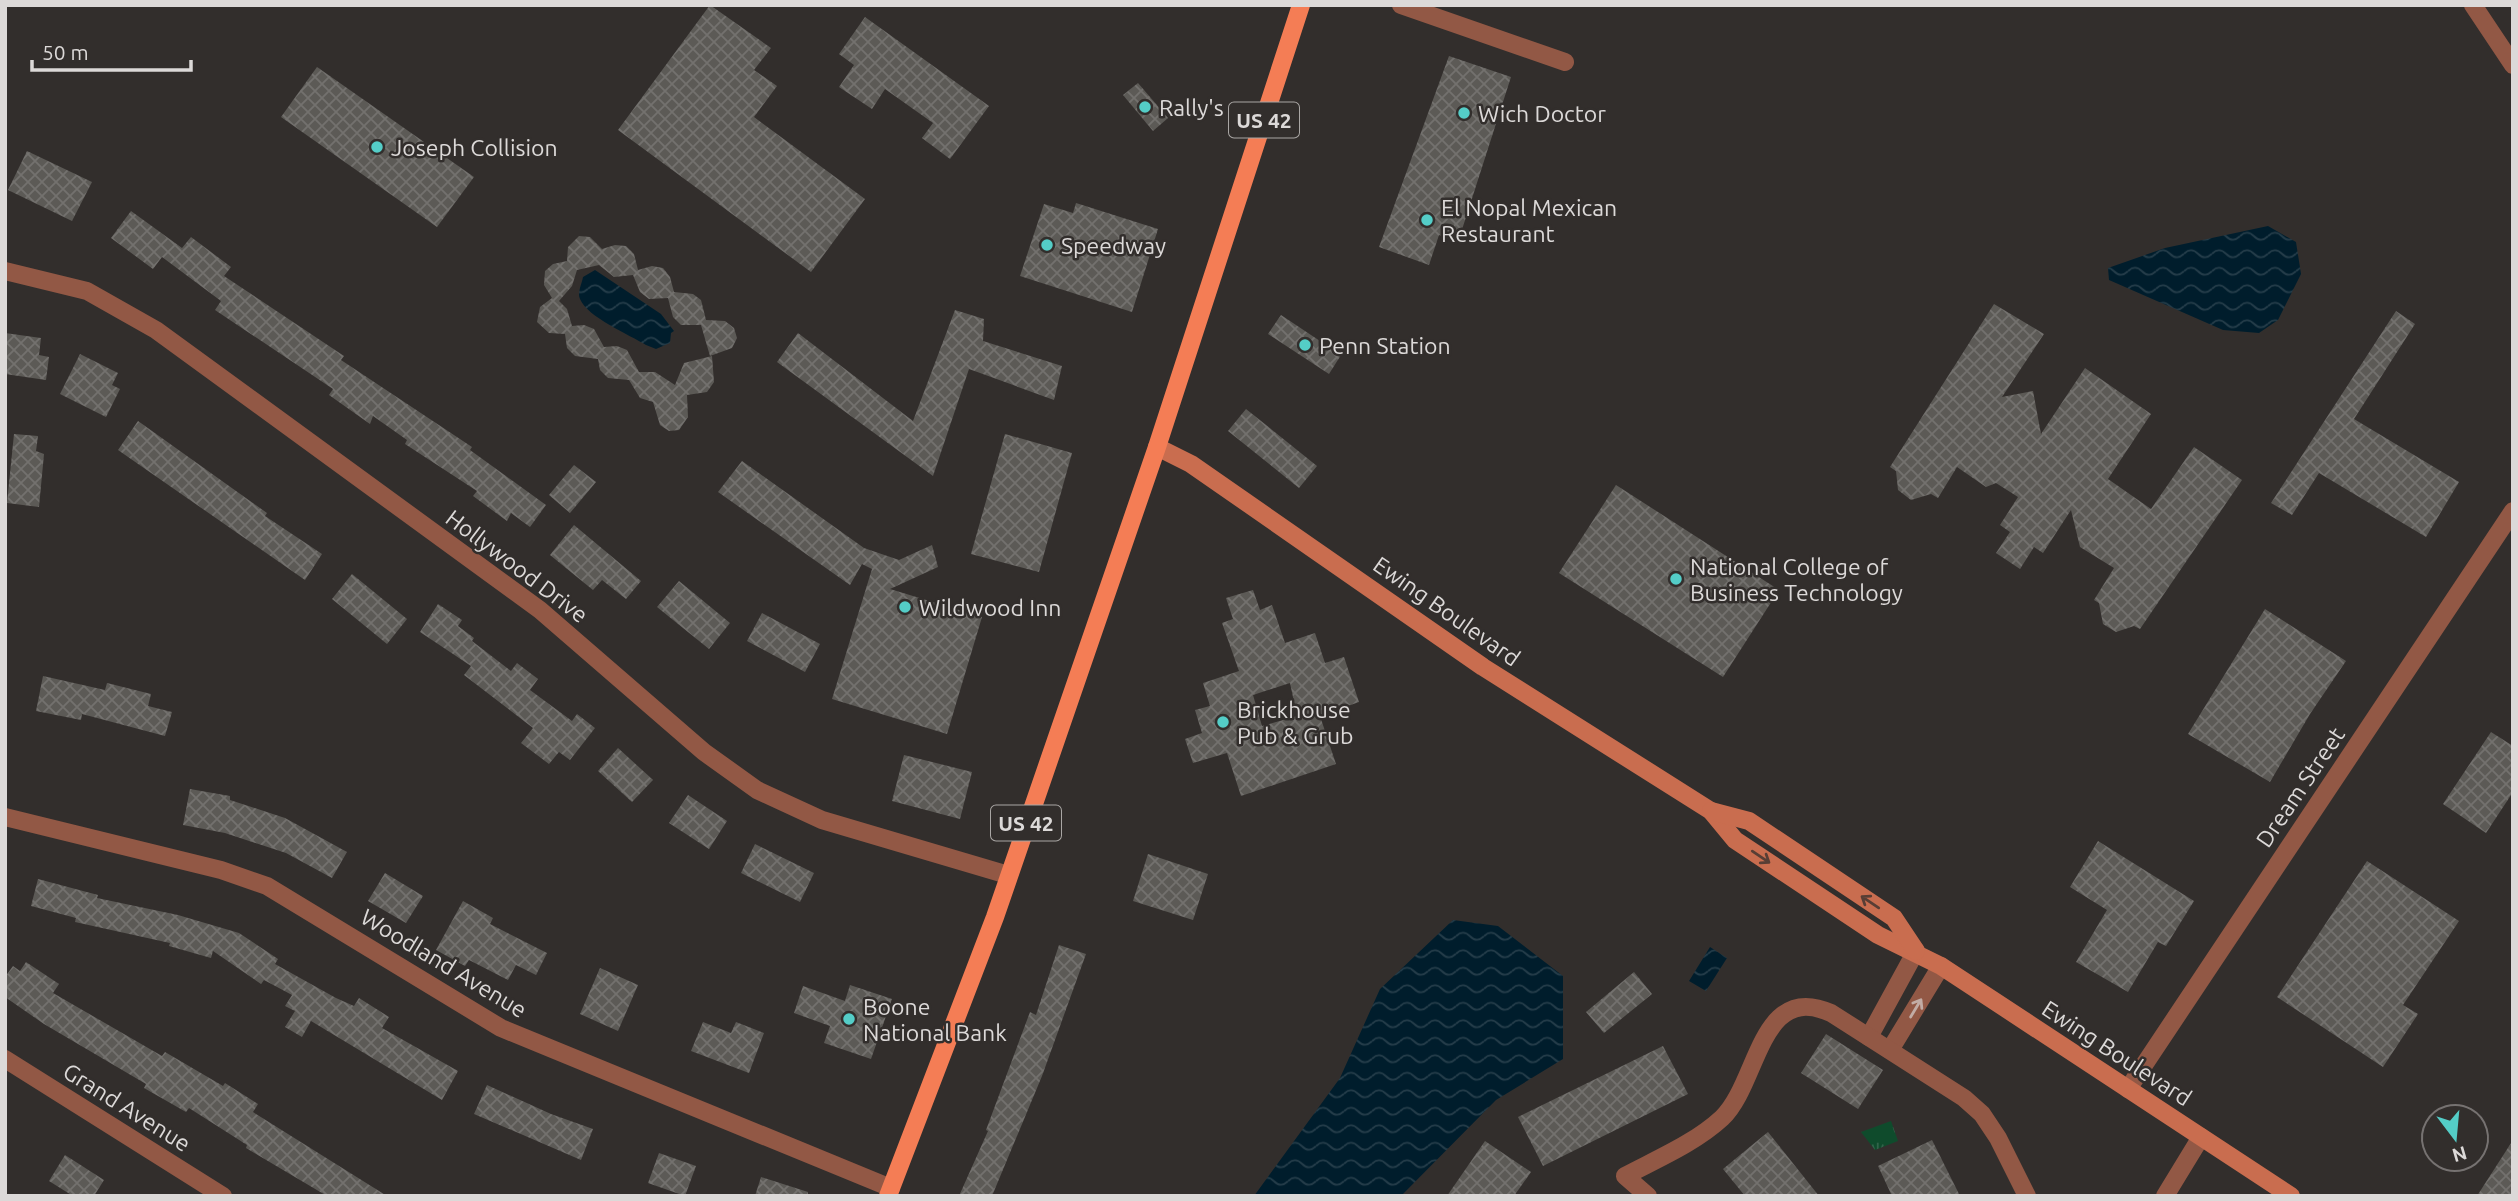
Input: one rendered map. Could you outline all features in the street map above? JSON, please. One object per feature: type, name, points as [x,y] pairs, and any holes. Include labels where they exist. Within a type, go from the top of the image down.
[{"type":"main road","name":"US 42","points":[[890,1192],[1008,875],[1157,447],[1301,5]]},
{"type":"street","points":[[1401,5],[1565,62]]},
{"type":"street","points":[[2473,5],[2513,65]]},
{"type":"street","name":"Hollywood Drive","points":[[5,271],[87,291],[156,330],[540,610],[704,752],[757,790],[822,820],[1008,875]]},
{"type":"street","name":"Ewing Boulevard","points":[[1157,447],[1191,464],[1483,667],[1711,811],[1749,821],[1894,918],[1916,951],[2291,1196]]},
{"type":"street","name":"Dream Street","points":[[2128,1089],[2513,511]]},
{"type":"street","name":"Woodland Avenue","points":[[5,817],[222,870],[267,886],[501,1028],[890,1192]]},
{"type":"street","points":[[1869,1037],[1916,951]]},
{"type":"street","points":[[1890,1050],[1941,966]]},
{"type":"street","points":[[1648,1196],[1625,1176],[1700,1135],[1724,1117],[1738,1096],[1771,1025],[1794,1008],[1819,1007],[1964,1098],[1982,1114],[1998,1138],[2027,1196]]},
{"type":"street","name":"Grand Avenue","points":[[5,1059],[223,1196]]},
{"type":"street","points":[[2165,1196],[2201,1138]]},
{"type":"green space","points":[[1891,1121],[1898,1141],[1875,1150],[1861,1132]]},
{"type":"water","points":[[2268,226],[2296,242],[2301,274],[2278,320],[2259,333],[2223,330],[2109,280],[2108,268],[2165,248]]},
{"type":"water","points":[[595,270],[661,314],[674,331],[671,333],[670,343],[656,349],[646,345],[600,319],[584,306],[579,294],[583,277]]},
{"type":"water","points":[[1453,920],[1498,926],[1563,976],[1563,1059],[1496,1100],[1401,1196],[1254,1196],[1340,1078],[1380,989]]},
{"type":"water","points":[[1710,947],[1727,958],[1706,991],[1689,981]]},
{"type":"building","points":[[710,5],[771,48],[754,70],[777,86],[754,117],[865,199],[811,272],[618,130]]},
{"type":"building","points":[[865,17],[989,106],[950,159],[922,138],[933,123],[885,89],[872,109],[839,87],[854,65],[839,54]]},
{"type":"building","points":[[1449,56],[1511,77],[1458,242],[1439,235],[1429,265],[1379,247]]},
{"type":"building","name":"Joseph Collision","points":[[317,67],[474,177],[437,227],[281,117]]},
{"type":"building","name":"Rally's","points":[[1138,83],[1168,118],[1153,131],[1123,95]]},
{"type":"building","points":[[27,151],[92,182],[72,221],[8,190]]},
{"type":"building","name":"Speedway","points":[[1076,203],[1158,229],[1132,312],[1020,276],[1044,204],[1073,213]]},
{"type":"building","points":[[131,211],[182,248],[191,237],[231,267],[224,276],[344,356],[341,360],[472,447],[470,450],[546,505],[530,527],[511,513],[507,521],[473,496],[477,491],[405,444],[407,440],[373,416],[370,424],[329,395],[333,389],[215,310],[221,301],[162,257],[153,269],[111,238]]},
{"type":"building","points":[[579,236],[590,237],[602,249],[615,245],[626,246],[634,254],[638,270],[652,266],[663,268],[670,277],[674,292],[693,294],[701,300],[706,320],[725,321],[734,328],[737,338],[732,348],[710,356],[701,325],[681,325],[673,317],[668,298],[649,299],[640,292],[633,275],[614,277],[599,265],[577,270],[572,286],[559,301],[567,309],[572,326],[584,325],[594,329],[604,347],[617,346],[627,350],[639,372],[655,372],[675,385],[684,363],[712,356],[714,382],[707,392],[687,395],[688,417],[679,430],[669,431],[660,425],[653,402],[640,398],[629,380],[608,378],[600,370],[598,359],[575,356],[567,348],[565,334],[549,333],[537,322],[540,307],[552,298],[544,285],[545,271],[553,264],[567,261],[568,247]]},
{"type":"building","points":[[1994,304],[2044,334],[2002,397],[2033,391],[2041,434],[2085,368],[2151,414],[2108,479],[2151,509],[2194,447],[2242,480],[2140,629],[2134,626],[2116,632],[2103,624],[2099,603],[2094,600],[2114,568],[2080,547],[2071,510],[2043,553],[2034,547],[2020,569],[1996,553],[2010,532],[2000,525],[2018,497],[1996,483],[1986,487],[1957,467],[1938,498],[1931,494],[1911,500],[1898,490],[1896,471],[1890,467]]},
{"type":"building","points":[[955,310],[984,319],[983,341],[1062,366],[1054,400],[969,369],[933,476],[777,362],[798,333],[913,421]]},
{"type":"building","points":[[2396,311],[2415,324],[2354,419],[2459,482],[2426,537],[2319,473],[2292,515],[2271,503]]},
{"type":"building","name":"Penn Station","points":[[1281,315],[1341,355],[1329,374],[1268,334]]},
{"type":"building","points":[[5,333],[41,338],[39,355],[49,357],[46,380],[5,374]]},
{"type":"building","points":[[80,354],[118,373],[112,385],[120,389],[106,417],[60,394]]},
{"type":"building","points":[[1246,409],[1317,466],[1299,488],[1228,431]]},
{"type":"building","points":[[138,421],[267,513],[265,516],[322,554],[305,580],[118,450]]},
{"type":"building","points":[[14,434],[38,436],[36,451],[44,454],[39,507],[7,503]]},
{"type":"building","name":"Wildwood Inn","points":[[1005,434],[1072,453],[1039,572],[971,554]]},
{"type":"building","name":"Wildwood Inn","points":[[742,461],[864,548],[899,560],[932,545],[938,567],[890,589],[982,617],[947,734],[832,699],[872,569],[862,564],[850,585],[718,492]]},
{"type":"building","points":[[574,465],[596,482],[570,513],[549,495]]},
{"type":"building","name":"National College of Business Technology","points":[[1616,485],[1779,590],[1723,677],[1559,573]]},
{"type":"building","points":[[574,525],[641,581],[626,599],[602,580],[593,590],[550,555]]},
{"type":"building","points":[[352,574],[407,619],[387,644],[332,599]]},
{"type":"building","points":[[679,581],[730,623],[709,649],[657,607]]},
{"type":"building","points":[[1253,590],[1260,610],[1272,605],[1285,643],[1315,633],[1325,663],[1344,657],[1359,702],[1320,716],[1336,764],[1241,796],[1227,753],[1193,763],[1185,739],[1202,733],[1195,710],[1210,706],[1203,683],[1239,671],[1222,623],[1233,619],[1226,598]],"holes":[[[1290,683],[1297,716],[1262,726],[1253,695]]]},
{"type":"building","points":[[438,604],[462,620],[458,626],[474,638],[472,641],[511,671],[517,663],[538,679],[530,690],[572,721],[577,714],[595,728],[570,760],[559,752],[549,764],[521,743],[533,728],[464,675],[471,666],[420,632]]},
{"type":"building","points":[[2265,609],[2346,661],[2310,714],[2270,782],[2188,734]]},
{"type":"building","points":[[762,613],[820,644],[805,672],[747,641]]},
{"type":"building","points":[[43,676],[105,690],[107,683],[151,694],[148,706],[172,712],[165,736],[82,714],[81,720],[36,711]]},
{"type":"building","points":[[2491,732],[2513,746],[2513,792],[2486,833],[2443,804]]},
{"type":"building","points":[[618,748],[653,780],[632,802],[598,771]]},
{"type":"building","points":[[904,755],[972,772],[960,819],[892,801]]},
{"type":"building","points":[[190,789],[230,796],[230,800],[285,818],[347,852],[332,878],[286,853],[225,833],[183,825]]},
{"type":"building","points":[[688,795],[727,821],[709,849],[669,823]]},
{"type":"building","points":[[2098,841],[2194,901],[2166,946],[2158,942],[2128,992],[2076,962],[2107,910],[2070,887]]},
{"type":"building","points":[[755,844],[814,873],[800,902],[741,873]]},
{"type":"building","points":[[1148,854],[1208,874],[1193,920],[1133,901]]},
{"type":"building","points":[[2367,861],[2459,921],[2403,1005],[2418,1014],[2383,1067],[2277,997]]},
{"type":"building","points":[[385,873],[423,896],[406,923],[368,901]]},
{"type":"building","points":[[38,879],[98,895],[97,898],[178,915],[239,933],[278,959],[275,964],[336,998],[354,1006],[359,998],[389,1017],[382,1028],[458,1071],[442,1100],[311,1021],[302,1037],[285,1027],[295,1011],[285,1006],[292,995],[264,980],[261,984],[213,951],[211,958],[169,946],[170,943],[75,922],[76,918],[31,906]]},
{"type":"building","points":[[463,901],[493,918],[490,924],[547,953],[536,975],[516,965],[508,980],[469,960],[465,966],[436,950]]},
{"type":"building","points":[[1059,945],[1086,954],[1042,1076],[992,1196],[959,1196],[988,1131],[986,1130],[1030,1012],[1036,1015]]},
{"type":"building","points":[[26,962],[59,984],[53,993],[162,1056],[165,1052],[223,1086],[225,1083],[258,1104],[253,1112],[387,1196],[327,1196],[246,1148],[247,1145],[189,1108],[186,1112],[144,1088],[146,1084],[44,1024],[5,997],[5,977],[13,966],[20,971]]},
{"type":"building","points":[[600,968],[638,985],[618,1031],[580,1014]]},
{"type":"building","points":[[1634,972],[1652,994],[1604,1033],[1586,1012]]},
{"type":"building","name":"Boone National Bank","points":[[850,985],[892,999],[871,1059],[824,1043],[830,1026],[794,1013],[803,986],[845,1001]]},
{"type":"building","points":[[703,1022],[731,1033],[736,1022],[764,1033],[749,1073],[691,1051]]},
{"type":"building","points":[[1826,1034],[1883,1070],[1858,1109],[1801,1073]]},
{"type":"building","points":[[1663,1046],[1688,1094],[1543,1166],[1518,1117]]},
{"type":"building","points":[[487,1085],[551,1114],[593,1129],[581,1160],[474,1114]]},
{"type":"building","points":[[1768,1132],[1819,1196],[1745,1196],[1723,1169]]},
{"type":"building","points":[[1932,1140],[1960,1196],[1892,1196],[1878,1166]]},
{"type":"building","points":[[2513,1140],[2513,1196],[2477,1196]]},
{"type":"building","points":[[1485,1141],[1531,1172],[1514,1196],[1447,1196]]},
{"type":"building","points":[[659,1153],[696,1166],[685,1196],[648,1183]]},
{"type":"building","points":[[65,1155],[104,1180],[94,1196],[73,1196],[49,1181]]},
{"type":"building","points":[[761,1177],[808,1192],[808,1196],[755,1196]]},
{"type":"place","name":"Rally's","points":[[1145,107]]},
{"type":"place","name":"Wich Doctor","points":[[1464,113]]},
{"type":"place","name":"Joseph Collision","points":[[377,147]]},
{"type":"place","name":"El Nopal Mexican Restaurant","points":[[1427,220]]},
{"type":"place","name":"Speedway","points":[[1047,245]]},
{"type":"place","name":"Penn Station","points":[[1305,345]]},
{"type":"place","name":"National College of Business Technology","points":[[1676,579]]},
{"type":"place","name":"Wildwood Inn","points":[[905,607]]},
{"type":"place","name":"Brickhouse Pub & Grub","points":[[1223,722]]},
{"type":"place","name":"Boone National Bank","points":[[849,1019]]}]
